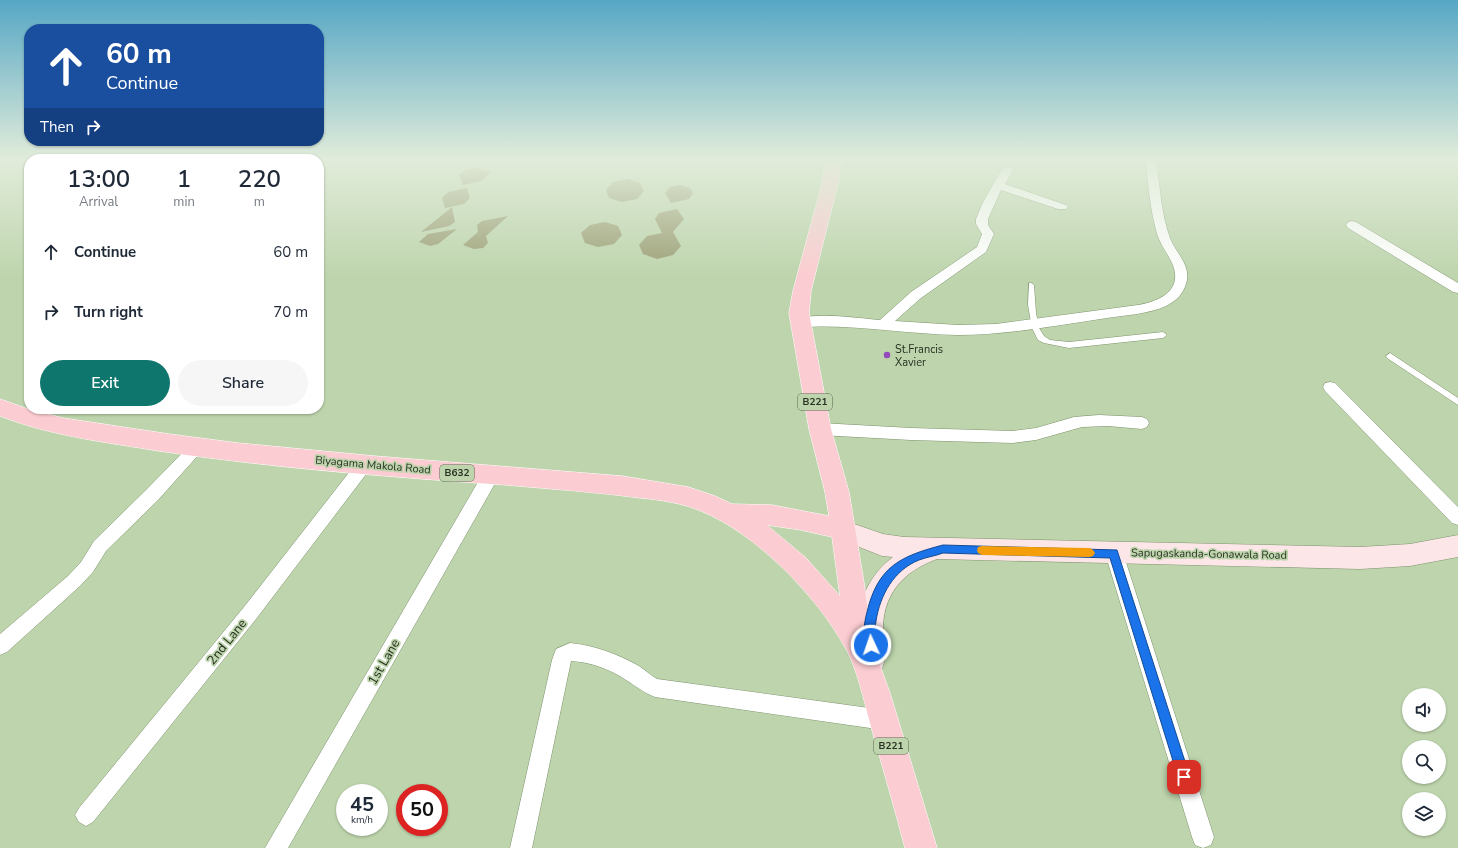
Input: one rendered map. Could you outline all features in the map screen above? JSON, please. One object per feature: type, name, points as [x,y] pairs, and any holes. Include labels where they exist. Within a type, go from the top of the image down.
[{"type":"main road","name":"B221","points":[[826,200],[802,291],[799,313],[820,429],[837,492],[858,644],[876,693],[921,848]]},
{"type":"main road","name":"Biyagama Makola Road","points":[[0,407],[31,418],[80,429],[196,448],[364,465],[600,482],[661,491],[701,501],[729,514],[762,535],[797,566],[819,589],[837,612],[858,644]]},
{"type":"main road","points":[[729,514],[752,513],[770,515],[818,523],[843,530]]},
{"type":"street","points":[[882,325],[916,296],[963,261],[982,249],[988,234],[982,224],[982,219],[991,200]]},
{"type":"street","points":[[1040,200],[1062,207]]},
{"type":"street","points":[[801,322],[826,320],[960,330],[1034,325],[1157,305],[1168,300],[1177,292],[1182,276],[1181,266],[1162,233],[1157,200]]},
{"type":"street","points":[[1352,225],[1458,289]]},
{"type":"street","points":[[1429,266],[1458,283]]},
{"type":"street","points":[[1330,387],[1458,518]]},
{"type":"street","points":[[820,429],[911,434],[1013,437],[1028,436],[1075,423],[1110,421],[1142,424]]},
{"type":"street","points":[[0,646],[87,568],[100,546],[152,495],[196,448]]},
{"type":"street","name":"2nd Lane","points":[[86,815],[250,613],[364,465]]},
{"type":"street","name":"1st Lane","points":[[276,848],[491,475]]},
{"type":"street","name":"Sapugaskanda-Gonawala Road","points":[[843,530],[889,547],[943,549],[1114,553],[1378,556],[1420,554],[1458,546]]},
{"type":"street","points":[[876,693],[870,622],[876,596],[892,573],[907,561],[928,552],[943,549]]},
{"type":"street","points":[[1114,553],[1203,837]]},
{"type":"street","points":[[520,848],[561,660],[563,655],[570,652],[596,658],[622,667],[630,671],[648,685],[655,688],[884,720]]},
{"type":"lane","points":[[1031,285],[1034,325],[1040,338],[1055,344],[1069,345],[1163,335]]},
{"type":"lane","points":[[1390,356],[1458,402]]},
{"type":"building","points":[[442,200],[468,200],[464,204],[445,208]]},
{"type":"building","points":[[614,200],[634,200],[622,202]]},
{"type":"building","points":[[669,200],[686,200],[671,203]]},
{"type":"building","points":[[452,207],[455,222],[449,226],[421,232]]},
{"type":"building","points":[[677,209],[684,219],[673,232],[681,246],[673,255],[657,259],[643,254],[639,245],[647,236],[662,233],[655,219],[659,213]]},
{"type":"building","points":[[508,216],[486,236],[488,243],[483,248],[474,249],[463,245],[478,232],[477,225],[482,221]]},
{"type":"building","points":[[605,222],[618,226],[622,235],[614,244],[598,247],[585,243],[581,233],[590,225]]},
{"type":"building","points":[[457,229],[438,244],[430,246],[419,242],[428,234]]},
{"type":"slow traffic","points":[[982,550],[1090,553]]},
{"type":"place","name":"St.Francis Xavier","points":[[887,355]]},
{"type":"route","points":[[871,645],[870,622],[876,596],[882,586],[899,566],[917,556],[943,549],[1114,553],[1184,777]]}]
